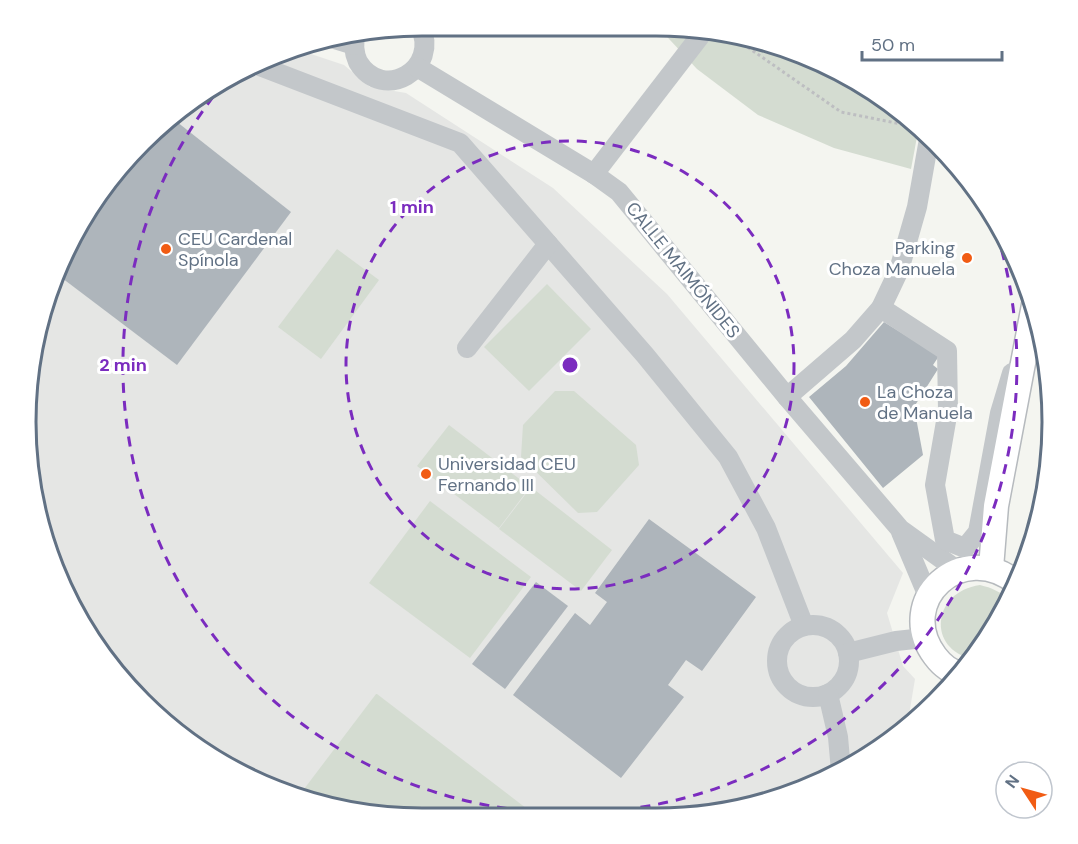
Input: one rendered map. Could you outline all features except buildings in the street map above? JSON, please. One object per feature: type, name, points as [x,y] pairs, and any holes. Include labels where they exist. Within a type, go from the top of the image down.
[{"type":"main road","points":[[991,568],[996,507],[1029,323]]},
{"type":"main road","points":[[943,680],[939,662],[924,638],[922,624],[928,596],[940,581],[957,570],[974,567],[991,568],[1010,577]]},
{"type":"main road","points":[[939,662],[952,669]]},
{"type":"street","points":[[355,42],[356,57],[362,68],[382,80],[395,80],[407,76],[417,67],[423,57],[424,36]]},
{"type":"street","points":[[594,174],[698,38]]},
{"type":"street","name":"CALLE MAIMÓNIDES","points":[[417,67],[594,174],[619,192],[786,397],[900,529],[957,570]]},
{"type":"street","points":[[266,69],[460,143],[645,355],[728,457],[766,528],[804,626]]},
{"type":"street","points":[[786,397],[853,340],[881,308],[899,270],[917,207],[928,148]]},
{"type":"street","points":[[467,348],[548,244]]},
{"type":"street","points":[[881,308],[947,351],[948,410],[935,485],[945,540],[965,548],[978,532],[1000,413],[1028,319]]},
{"type":"street","name":"CALLE MAIMÓNIDES","points":[[900,529],[928,596]]},
{"type":"street","points":[[816,625],[837,634],[848,653],[849,665],[846,676],[840,685],[828,694],[808,697],[796,693],[786,686],[779,675],[778,651],[784,639],[793,631],[804,626],[816,625]]},
{"type":"street","points":[[848,653],[896,640],[924,638]]},
{"type":"street","points":[[828,694],[838,737],[840,761]]},
{"type":"path","points":[[749,47],[841,112],[902,125]]},
{"type":"shaded area","points":[[667,36],[731,43],[804,65],[870,101],[917,138],[911,169],[834,148],[758,115],[697,69]]},
{"type":"shaded area","name":"Universidad CEU Fernando III","points":[[308,53],[344,65],[370,87],[406,93],[553,188],[667,294],[903,573],[887,613],[903,666],[915,679],[909,713],[849,756],[804,779],[780,788],[706,805],[656,808],[422,808],[372,805],[298,788],[251,768],[187,728],[167,712],[132,677],[88,615],[65,570],[56,546],[39,472],[37,397],[43,347],[49,322],[65,274],[76,251],[116,187],[149,149],[187,116],[251,76]]},
{"type":"shaded area","points":[[337,249],[379,280],[321,359],[278,327]]},
{"type":"shaded area","points":[[547,284],[591,329],[529,391],[484,347]]},
{"type":"shaded area","points":[[555,391],[574,391],[636,445],[639,465],[597,512],[578,513],[521,457],[523,425]]},
{"type":"shaded area","points":[[449,425],[530,487],[499,528],[417,466]]},
{"type":"shaded area","points":[[531,487],[612,550],[581,591],[499,529]]},
{"type":"shaded area","points":[[430,501],[531,577],[470,658],[369,583]]},
{"type":"shaded area","points":[[980,585],[996,590],[1001,594],[963,656],[948,645],[942,633],[941,621],[944,609],[952,598],[964,590]]},
{"type":"shaded area","points":[[377,694],[526,808],[422,808],[372,805],[304,790]]},
{"type":"place","name":"CEU Cardenal Spínola","points":[[166,249]]},
{"type":"place","name":"Parking Choza Manuela","points":[[967,258]]},
{"type":"place","name":"La Choza de Manuela","points":[[865,402]]},
{"type":"place","name":"Universidad CEU Fernando III","points":[[426,474]]}]
